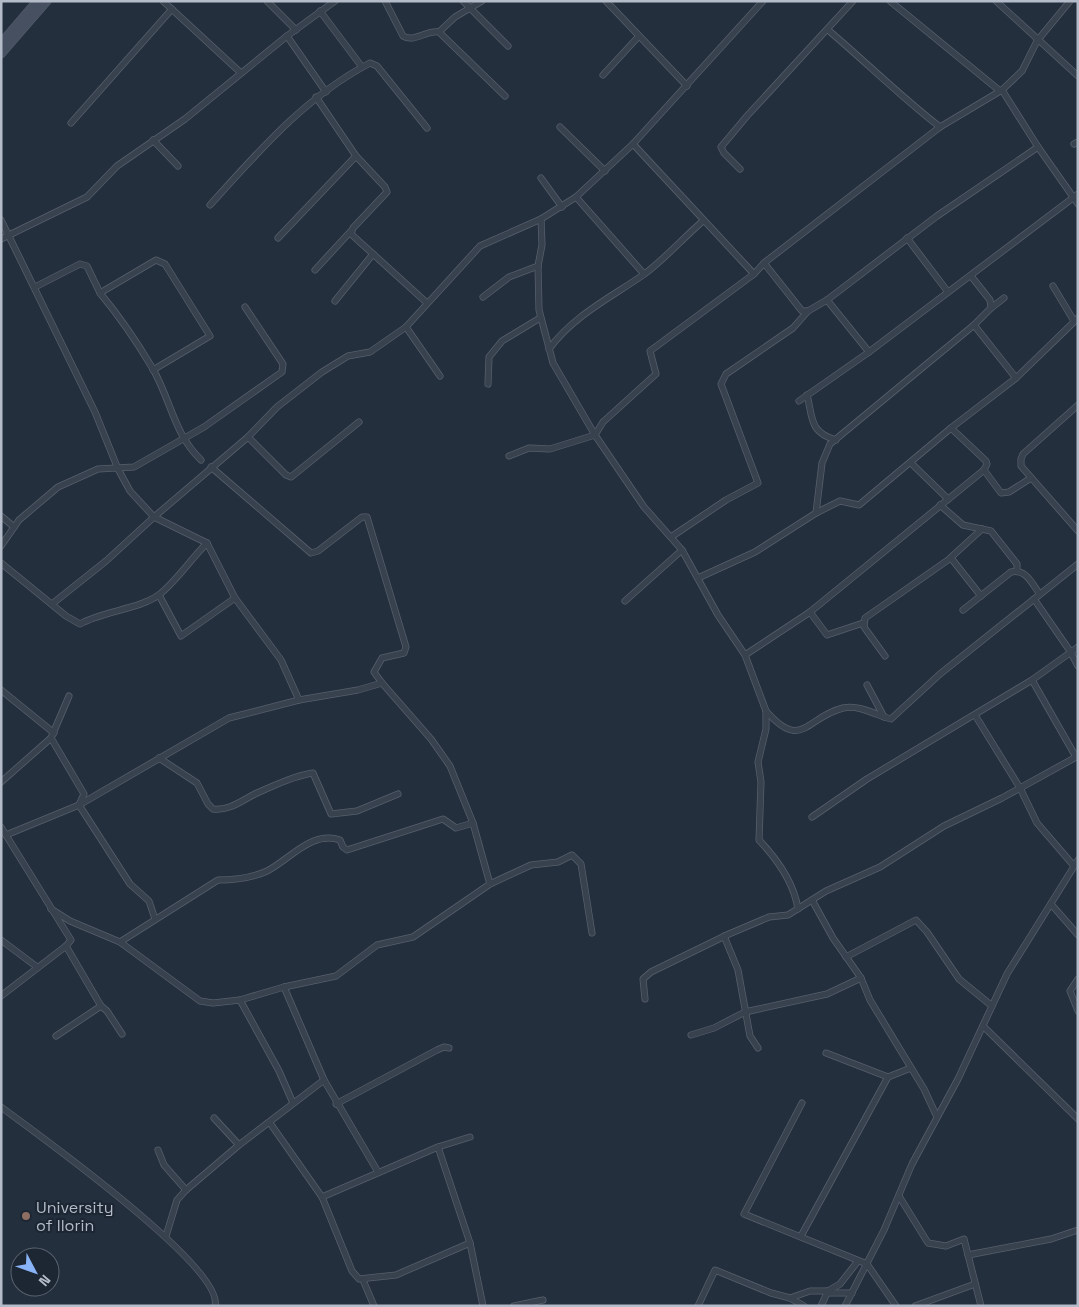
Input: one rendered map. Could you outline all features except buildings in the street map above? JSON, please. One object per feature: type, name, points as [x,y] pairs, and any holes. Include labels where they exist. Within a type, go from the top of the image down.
[{"type":"street","points":[[1,43],[37,1]]},
{"type":"street","points":[[1,54],[47,1]]},
{"type":"street","points":[[163,1],[241,74]]},
{"type":"street","points":[[267,1],[296,30]]},
{"type":"street","points":[[1,239],[86,197],[117,166],[185,119],[287,36],[335,1]]},
{"type":"street","points":[[385,1],[401,32],[408,39],[425,32],[439,32],[455,17],[482,1]]},
{"type":"street","points":[[463,1],[468,9],[508,46]]},
{"type":"street","points":[[606,1],[686,86]]},
{"type":"street","points":[[52,604],[106,561],[154,517],[248,437],[277,407],[322,372],[348,356],[370,352],[406,327],[480,246],[542,219],[562,208],[576,197],[633,144],[763,1]]},
{"type":"street","points":[[740,169],[724,153],[721,147],[747,116],[853,1]]},
{"type":"street","points":[[890,1],[1001,91],[1038,147],[1076,196],[1078,204]]},
{"type":"street","points":[[996,1],[1037,41],[1078,76]]},
{"type":"street","points":[[509,456],[529,448],[550,449],[595,435],[603,422],[656,374],[650,350],[754,274],[764,262],[940,127],[1001,91],[1022,71],[1037,41],[1070,1]]},
{"type":"street","points":[[71,123],[172,9]]},
{"type":"street","points":[[320,11],[362,67]]},
{"type":"street","points":[[828,30],[880,74],[895,91],[940,127]]},
{"type":"street","points":[[439,32],[505,96]]},
{"type":"street","points":[[287,36],[326,92]]},
{"type":"street","points":[[603,75],[640,36]]},
{"type":"street","points":[[210,205],[276,133],[316,98],[370,63],[377,66],[427,128]]},
{"type":"street","points":[[315,270],[387,192],[385,187],[356,156],[316,98]]},
{"type":"street","points":[[560,126],[605,171]]},
{"type":"street","points":[[153,140],[178,166]]},
{"type":"street","points":[[633,144],[754,274]]},
{"type":"street","points":[[671,537],[726,500],[758,483],[720,384],[726,374],[793,328],[808,311],[827,300],[907,238],[1038,147]]},
{"type":"street","points":[[278,238],[356,156]]},
{"type":"street","points":[[541,178],[562,208]]},
{"type":"street","points":[[799,401],[971,276],[1076,196]]},
{"type":"street","points":[[576,197],[644,274]]},
{"type":"street","points":[[542,219],[542,245],[538,266],[540,318],[553,363],[573,401],[644,507],[682,550],[718,615],[745,655],[766,711],[766,728],[758,762],[760,782],[758,840],[774,856],[796,898],[798,909]]},
{"type":"street","points":[[1,220],[95,412],[118,469],[130,491],[154,517],[207,543],[235,598],[281,660],[300,700]]},
{"type":"street","points":[[549,349],[556,339],[585,313],[644,274],[703,220]]},
{"type":"street","points":[[350,232],[427,303]]},
{"type":"street","points":[[907,238],[948,292]]},
{"type":"street","points":[[335,301],[373,254]]},
{"type":"street","points":[[100,293],[156,260],[168,268],[210,336],[153,370]]},
{"type":"street","points":[[764,262],[802,311],[808,311]]},
{"type":"street","points":[[35,287],[80,264],[87,266],[100,293],[124,322],[153,370],[182,438],[201,460]]},
{"type":"street","points":[[483,297],[509,277],[538,266]]},
{"type":"street","points":[[971,276],[990,300],[991,308]]},
{"type":"street","points":[[698,578],[755,552],[816,513],[840,501],[859,505],[1016,378],[1076,319],[1054,286]]},
{"type":"street","points":[[816,513],[822,464],[830,444],[1004,298]]},
{"type":"street","points":[[827,300],[868,352]]},
{"type":"street","points":[[1,546],[14,526],[58,487],[98,469],[134,467],[215,420],[284,368],[245,307]]},
{"type":"street","points":[[488,384],[489,356],[502,341],[540,318]]},
{"type":"street","points":[[974,325],[1016,378]]},
{"type":"street","points":[[406,327],[440,376]]},
{"type":"street","points":[[807,395],[812,423],[821,434],[836,440]]},
{"type":"street","points":[[1078,405],[1023,454],[1020,459],[1022,466],[1031,478],[1078,531]]},
{"type":"street","points":[[248,437],[286,475],[291,477],[359,422]]},
{"type":"street","points":[[745,655],[810,612],[984,470],[987,464],[986,461],[952,428]]},
{"type":"street","points":[[912,462],[948,499]]},
{"type":"street","points":[[212,467],[310,553],[318,552],[362,517],[367,517],[406,647],[404,653],[382,658],[374,672],[431,739],[450,766],[473,823],[490,884]]},
{"type":"street","points":[[984,470],[1001,492],[1009,492],[1031,478]]},
{"type":"street","points":[[940,505],[963,525],[991,531],[1017,564],[1018,571]]},
{"type":"street","points":[[1,516],[14,526]]},
{"type":"street","points":[[810,612],[827,634],[863,622],[865,618],[896,599],[951,558],[982,529]]},
{"type":"street","points":[[1,563],[66,616],[80,624],[92,617],[130,607],[159,595],[207,543]]},
{"type":"street","points":[[625,601],[682,550]]},
{"type":"street","points":[[951,558],[981,596]]},
{"type":"street","points":[[766,711],[779,725],[789,730],[798,731],[843,708],[863,709],[891,719],[940,674],[1039,593],[1078,564]]},
{"type":"street","points":[[963,610],[1011,572],[1018,571],[1024,573],[1039,593]]},
{"type":"street","points":[[159,595],[181,636],[235,598]]},
{"type":"street","points":[[1034,599],[1070,651],[1078,666]]},
{"type":"street","points":[[863,622],[884,656]]},
{"type":"street","points":[[812,817],[875,774],[1032,680],[1078,647]]},
{"type":"street","points":[[645,999],[643,979],[651,972],[724,936],[770,917],[788,915],[812,900],[880,867],[944,826],[1020,788],[1077,756],[1032,680]]},
{"type":"street","points":[[1,996],[66,946],[71,940],[3,831],[79,805],[229,718],[300,700],[358,690],[382,683]]},
{"type":"street","points":[[866,685],[884,717]]},
{"type":"street","points":[[1,690],[52,735],[84,794],[79,805]]},
{"type":"street","points":[[1,782],[52,735],[69,696]]},
{"type":"street","points":[[845,1306],[900,1196],[912,1164],[983,1026],[1007,974],[1076,863],[1037,824],[1020,788],[975,715]]},
{"type":"street","points":[[159,758],[197,783],[208,804],[213,809],[226,809],[256,793],[301,775],[313,773],[331,814],[357,811],[398,794]]},
{"type":"street","points":[[79,805],[130,884],[149,901],[155,919]]},
{"type":"street","points":[[120,942],[218,880],[236,880],[267,871],[306,844],[333,838],[340,840],[343,847],[348,850],[443,819],[456,828],[473,823]]},
{"type":"street","points":[[51,909],[70,921],[120,942],[200,1001],[213,1003],[240,1000],[284,987],[336,976],[377,945],[413,936],[490,884],[531,865],[558,862],[572,856],[580,864],[592,933]]},
{"type":"street","points":[[812,900],[833,938],[861,978],[870,1000],[911,1068],[937,1117]]},
{"type":"street","points":[[1052,904],[1078,935]]},
{"type":"street","points":[[846,956],[916,920],[927,932],[959,979],[992,1006]]},
{"type":"street","points":[[724,936],[738,970],[750,1036],[758,1048]]},
{"type":"street","points":[[1,940],[37,967]]},
{"type":"street","points":[[66,946],[101,1006],[107,1011],[122,1034]]},
{"type":"street","points":[[691,1035],[714,1028],[745,1012],[827,994],[861,978]]},
{"type":"street","points":[[1078,979],[1070,990],[1078,1011]]},
{"type":"street","points":[[284,987],[336,1104],[378,1172]]},
{"type":"street","points":[[240,1000],[279,1071],[293,1103]]},
{"type":"street","points":[[56,1036],[101,1006]]},
{"type":"street","points":[[983,1026],[1078,1118]]},
{"type":"street","points":[[336,1104],[437,1050],[444,1047],[449,1048]]},
{"type":"street","points":[[826,1053],[888,1077]]},
{"type":"street","points":[[801,1236],[888,1077],[911,1068]]},
{"type":"street","points":[[166,1236],[177,1200],[186,1190],[239,1145],[270,1124],[293,1103],[324,1080]]},
{"type":"street","points":[[802,1103],[744,1214],[867,1264],[896,1306]]},
{"type":"street","points":[[1,1107],[166,1236],[206,1278],[216,1298],[215,1306]]},
{"type":"street","points":[[214,1118],[239,1145]]},
{"type":"street","points":[[270,1124],[322,1197],[352,1271],[359,1279],[396,1275],[470,1243]]},
{"type":"street","points":[[322,1197],[438,1147],[470,1137]]},
{"type":"street","points":[[438,1147],[470,1243],[483,1306]]},
{"type":"street","points":[[158,1150],[164,1164],[186,1190]]},
{"type":"street","points":[[900,1196],[928,1244],[946,1246],[964,1239],[981,1306]]},
{"type":"street","points":[[968,1255],[1052,1239],[1078,1230]]},
{"type":"street","points":[[822,1306],[828,1292],[840,1284],[858,1261]]},
{"type":"street","points":[[698,1306],[715,1270],[771,1294],[790,1298],[804,1306]]},
{"type":"street","points":[[363,1280],[374,1306]]},
{"type":"street","points":[[915,1306],[975,1284]]},
{"type":"street","points":[[790,1298],[810,1290],[852,1293]]},
{"type":"street","points":[[514,1306],[543,1300]]},
{"type":"place","name":"University of Ilorin","points":[[26,1216]]}]
